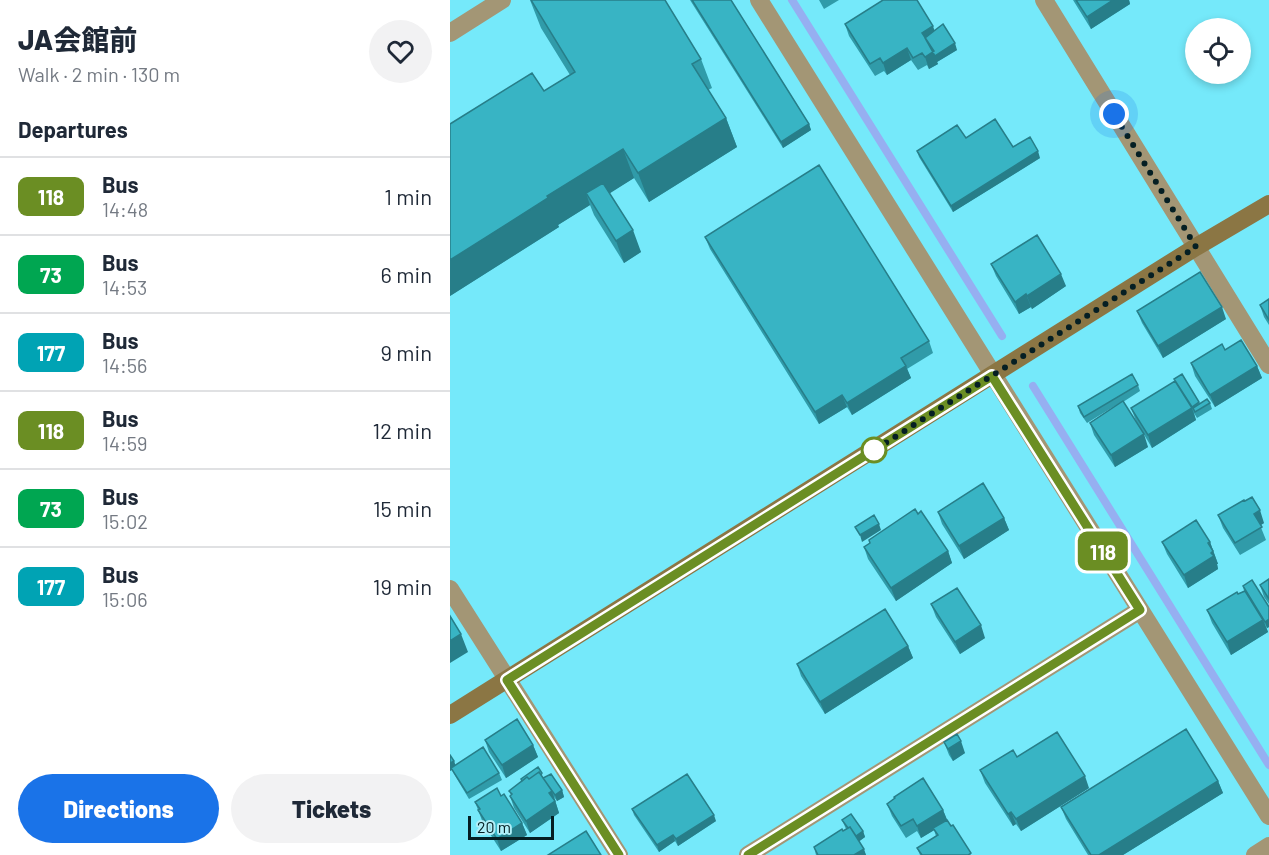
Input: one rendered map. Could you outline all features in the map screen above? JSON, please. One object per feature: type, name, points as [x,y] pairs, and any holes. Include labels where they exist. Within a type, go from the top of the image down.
[{"type":"street","points":[[450,33],[502,0]]},
{"type":"street","points":[[759,0],[1269,816]]},
{"type":"street","points":[[1044,0],[1269,365]]},
{"type":"street","points":[[450,716],[1196,247],[1269,204]]},
{"type":"street","points":[[450,589],[619,855]]},
{"type":"street","points":[[748,855],[1140,610]]},
{"type":"street","points":[[1255,855],[1269,846]]},
{"type":"building","points":[[531,0],[665,0],[701,59],[692,64],[726,118],[638,173],[623,149],[450,260],[450,124],[532,73],[544,91],[575,72]]},
{"type":"building","points":[[692,0],[731,0],[809,124],[781,142]]},
{"type":"building","points":[[883,0],[917,0],[933,26],[922,33],[934,51],[925,57],[922,53],[913,58],[907,48],[883,63],[880,58],[870,64],[845,24]]},
{"type":"building","points":[[1076,0],[1113,0],[1087,17]]},
{"type":"building","points":[[943,24],[955,43],[935,56],[925,38]]},
{"type":"building","points":[[995,119],[1013,147],[1030,137],[1038,151],[951,206],[917,151],[957,125],[966,138]]},
{"type":"building","points":[[819,165],[929,341],[901,358],[906,366],[847,403],[842,395],[815,412],[705,237]]},
{"type":"building","points":[[603,183],[633,230],[616,241],[586,193]]},
{"type":"building","points":[[1037,235],[1061,274],[1015,302],[991,264]]},
{"type":"building","points":[[1200,272],[1222,307],[1158,346],[1137,311]]},
{"type":"building","points":[[1269,299],[1269,320],[1260,305]]},
{"type":"building","points":[[1241,340],[1257,366],[1210,395],[1191,363],[1222,344],[1225,350]]},
{"type":"building","points":[[1132,374],[1138,385],[1084,417],[1078,406]]},
{"type":"building","points":[[1182,374],[1199,402],[1192,407],[1174,379]]},
{"type":"building","points":[[1175,381],[1192,408],[1148,435],[1131,408]]},
{"type":"building","points":[[1207,399],[1210,403],[1195,412],[1193,408]]},
{"type":"building","points":[[1123,401],[1144,434],[1111,455],[1090,423]]},
{"type":"building","points":[[983,483],[1004,518],[959,546],[938,512]]},
{"type":"building","points":[[1252,497],[1260,510],[1254,514],[1262,527],[1235,543],[1218,515]]},
{"type":"building","points":[[915,509],[918,514],[921,511],[948,551],[891,588],[864,547],[870,543],[869,540]]},
{"type":"building","points":[[874,515],[879,524],[860,535],[855,527]]},
{"type":"building","points":[[1196,520],[1210,542],[1208,543],[1214,556],[1184,575],[1162,542]]},
{"type":"building","points":[[1269,579],[1269,599],[1260,585]]},
{"type":"building","points":[[1252,580],[1269,607],[1269,619],[1265,622],[1243,586]]},
{"type":"building","points":[[957,588],[981,625],[955,642],[931,604]]},
{"type":"building","points":[[1245,591],[1263,620],[1227,642],[1207,610],[1237,592],[1238,594]]},
{"type":"building","points":[[885,609],[908,646],[820,702],[797,664]]},
{"type":"building","points":[[450,616],[461,634],[450,641]]},
{"type":"building","points":[[517,719],[533,745],[502,765],[485,740]]},
{"type":"building","points":[[1186,729],[1218,781],[1099,855],[1091,855],[1061,807]]},
{"type":"building","points":[[1057,732],[1085,776],[1016,819],[1011,812],[1008,814],[980,770],[1013,750],[1017,757]]},
{"type":"building","points":[[957,734],[961,741],[948,749],[944,742]]},
{"type":"building","points":[[483,747],[499,773],[467,793],[451,768]]},
{"type":"building","points":[[538,767],[541,775],[539,772],[522,781],[521,779]]},
{"type":"building","points":[[539,772],[552,791],[549,793],[555,801],[526,821],[509,791],[527,777],[529,779]]},
{"type":"building","points":[[551,774],[562,790],[555,795],[543,778]]},
{"type":"building","points":[[687,774],[714,815],[676,839],[673,835],[657,845],[632,809]]},
{"type":"building","points":[[923,778],[943,810],[917,826],[913,819],[901,826],[887,804]]},
{"type":"building","points":[[497,788],[501,796],[504,794],[522,823],[497,839],[475,802]]},
{"type":"building","points":[[851,814],[863,831],[856,836],[842,820]]},
{"type":"building","points":[[947,820],[951,826],[953,825],[971,853],[968,855],[922,855],[917,848],[938,835],[933,828]]},
{"type":"building","points":[[850,827],[864,849],[854,855],[818,855],[814,847],[842,829],[843,831]]},
{"type":"building","points":[[586,831],[601,855],[548,855]]},
{"type":"waterway","points":[[792,0],[1002,336]]},
{"type":"waterway","points":[[1033,386],[1269,765]]},
{"type":"bus line","name":"118","points":[[619,855],[507,680],[992,376],[1140,610],[748,855]]},
{"type":"route","points":[[874,450],[871,452],[1196,247],[1114,114]]}]
